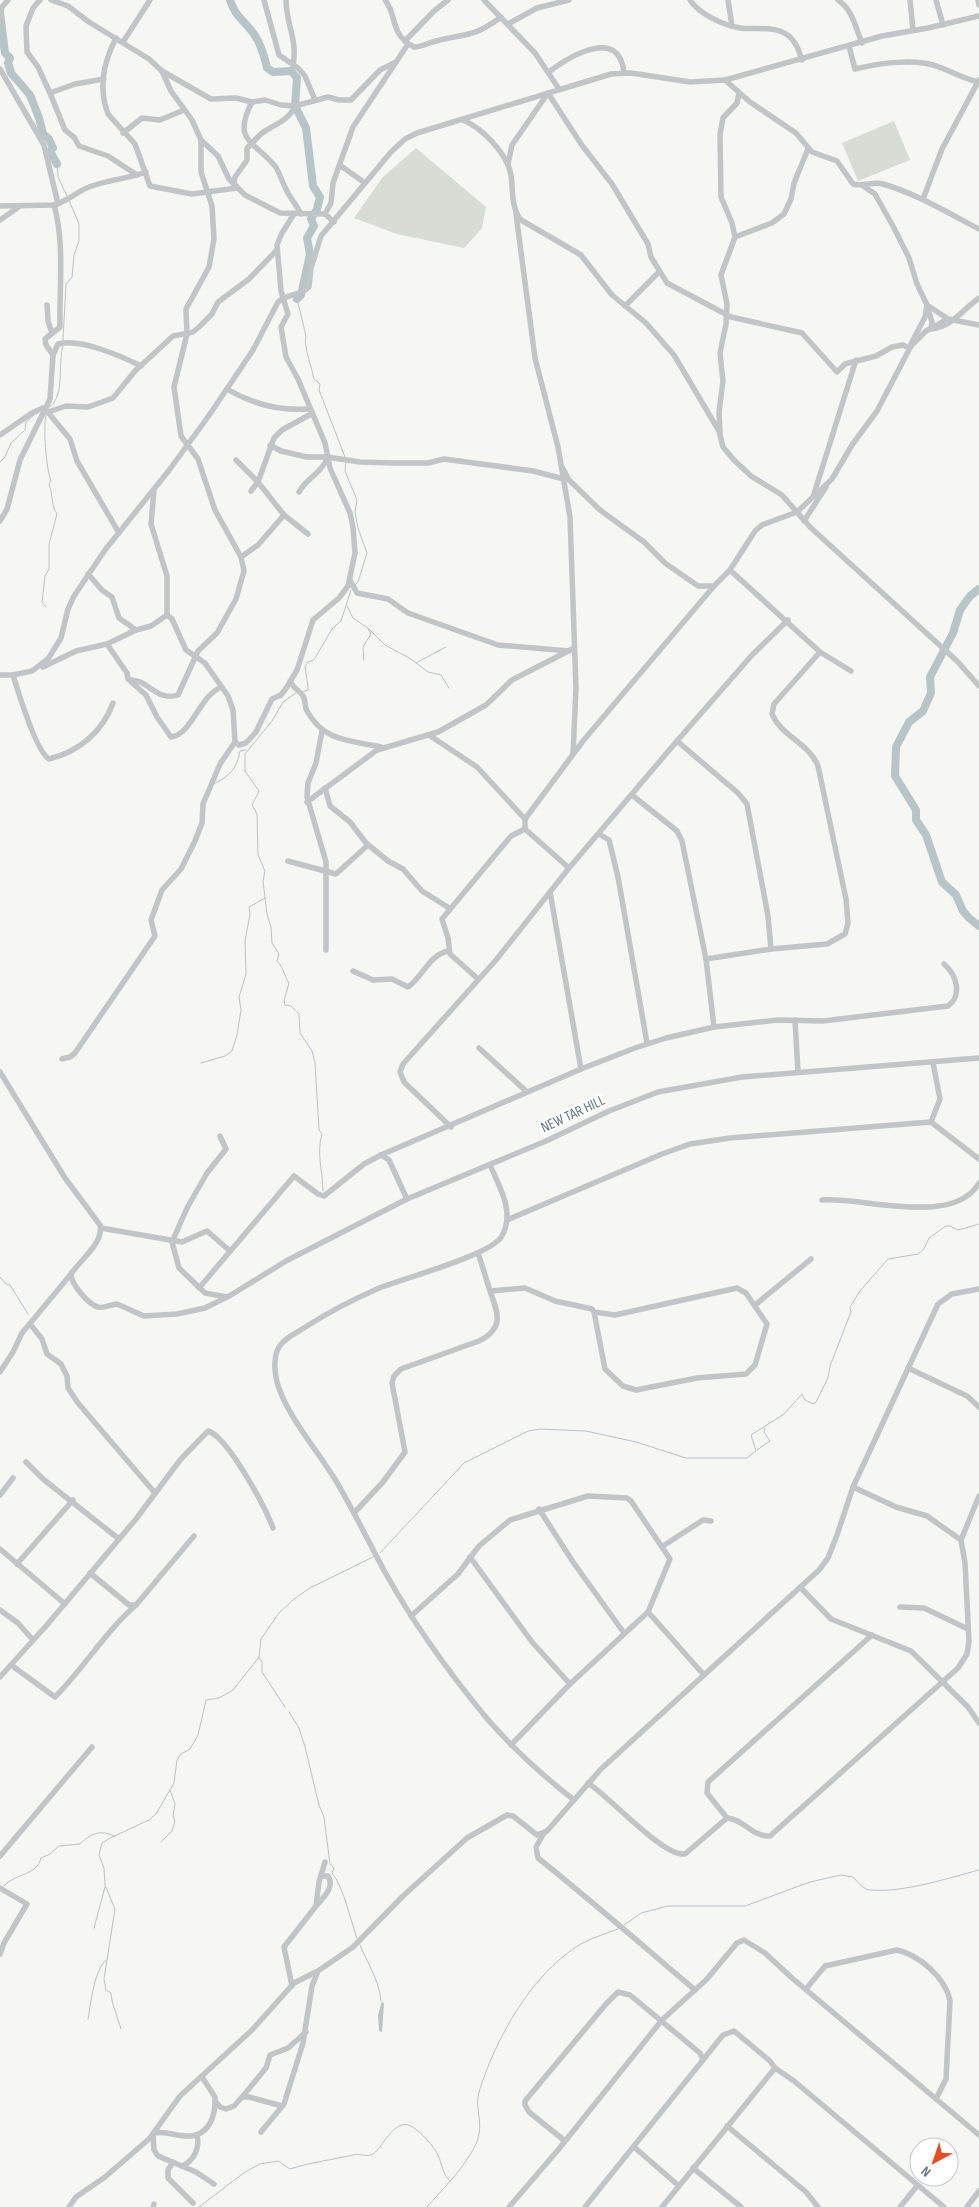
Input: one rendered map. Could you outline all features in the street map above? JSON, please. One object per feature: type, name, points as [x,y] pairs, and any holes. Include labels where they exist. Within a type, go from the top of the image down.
[{"type":"street","points":[[1,14],[2,7],[8,0]]},
{"type":"street","points":[[40,0],[33,8],[26,26],[27,52],[38,67],[65,130],[74,137],[79,146],[108,156],[137,176]]},
{"type":"street","points":[[51,0],[67,3],[89,22],[123,42],[162,71],[207,98],[236,98],[252,102],[265,100],[281,105],[296,106],[328,97],[339,100],[351,100],[380,70],[396,62]]},
{"type":"street","points":[[123,42],[150,0]]},
{"type":"street","points":[[264,0],[279,56],[293,65],[308,81],[315,100]]},
{"type":"street","points":[[286,0],[288,21],[295,42],[293,65]]},
{"type":"street","points":[[383,0],[391,9],[395,30],[407,42],[419,47],[434,41],[472,35],[485,29],[501,17]]},
{"type":"street","points":[[318,214],[331,203],[334,183],[353,127],[407,42],[434,10],[448,0]]},
{"type":"street","points":[[484,0],[550,72],[559,89]]},
{"type":"street","points":[[508,24],[537,8],[569,0]]},
{"type":"street","points":[[690,0],[702,12],[732,26],[778,30],[790,37],[802,60]]},
{"type":"street","points":[[728,0],[732,26]]},
{"type":"street","points":[[838,0],[845,5],[853,16],[862,43]]},
{"type":"street","points":[[910,0],[913,30]]},
{"type":"street","points":[[936,0],[942,25]]},
{"type":"street","points":[[978,0],[979,5]]},
{"type":"street","points":[[37,669],[48,659],[57,646],[69,604],[88,574],[154,490],[227,390],[253,350],[275,306],[282,297],[301,292],[310,287],[311,268],[318,242],[365,182],[407,138],[559,89],[624,73],[690,82],[725,80],[802,60],[888,34],[942,25],[979,16]]},
{"type":"street","points":[[116,38],[105,64],[103,97],[108,114],[135,144],[149,183],[153,188],[192,194],[208,193],[235,186]]},
{"type":"street","points":[[849,46],[855,69],[870,65],[915,62],[938,66],[958,76],[979,82],[942,149],[923,199]]},
{"type":"street","points":[[550,72],[566,60],[584,52],[609,47],[617,52],[622,60],[624,73]]},
{"type":"street","points":[[0,69],[44,145],[60,232],[59,264],[61,278],[60,327],[45,339],[46,345],[53,355],[52,384],[47,411],[32,432],[20,460],[7,509],[0,521]]},
{"type":"street","points":[[162,71],[171,91],[192,120],[201,140],[218,156],[235,186],[252,200],[280,213],[318,214],[334,222]]},
{"type":"street","points":[[50,93],[83,82],[104,79]]},
{"type":"street","points":[[725,80],[739,93],[796,133],[808,149],[837,161],[849,181],[853,184],[863,186],[882,183],[923,199],[979,229]]},
{"type":"street","points":[[548,93],[516,138],[509,152],[508,164],[535,358],[564,479],[572,563],[572,649],[576,690],[573,754]]},
{"type":"street","points":[[548,93],[581,144],[612,184],[648,244],[651,257],[670,286],[746,322],[764,323],[804,334],[837,372],[845,364],[876,356],[892,347],[903,345],[910,347]]},
{"type":"street","points":[[739,93],[736,103],[723,118],[720,134],[721,197],[735,237],[722,272],[727,313],[720,353],[723,381],[719,412],[724,447],[751,476],[782,495],[804,521],[957,661],[979,686]]},
{"type":"street","points":[[235,742],[242,745],[249,740],[258,728],[272,699],[281,695],[290,681],[297,670],[312,620],[339,598],[350,580],[355,554],[353,527],[327,458],[325,443],[310,412],[298,378],[286,356],[281,327],[288,314],[282,297],[277,250],[282,233],[297,214],[295,201],[285,189],[275,167],[252,144],[243,130],[243,121],[252,102]]},
{"type":"street","points":[[235,186],[235,177],[247,160],[245,150],[264,132],[280,122],[296,106]]},
{"type":"street","points":[[124,133],[142,118],[160,120],[184,110]]},
{"type":"street","points":[[463,120],[479,129],[508,164]]},
{"type":"street","points":[[130,680],[144,684],[157,694],[175,696],[180,693],[186,674],[200,649],[218,633],[236,600],[244,571],[241,557],[215,510],[200,464],[180,433],[174,388],[187,334],[186,309],[208,267],[212,250],[214,224],[208,193],[201,172],[201,140]]},
{"type":"street","points":[[735,237],[772,223],[784,214],[808,149]]},
{"type":"street","points":[[340,166],[365,182]]},
{"type":"street","points":[[0,206],[56,205],[70,199],[78,192],[103,182],[137,176],[146,172]]},
{"type":"street","points":[[863,186],[875,194],[909,258],[932,322],[931,328]]},
{"type":"street","points":[[0,220],[20,206]]},
{"type":"street","points":[[516,211],[527,224],[581,255],[612,294],[646,323],[674,355],[721,435]]},
{"type":"street","points":[[47,411],[66,406],[88,407],[111,399],[141,366],[173,336],[193,332],[212,314],[218,302],[249,280],[277,250]]},
{"type":"street","points":[[624,306],[660,272]]},
{"type":"street","points":[[910,347],[931,328],[951,320],[979,298]]},
{"type":"street","points":[[47,305],[46,311],[52,334]]},
{"type":"street","points":[[926,305],[951,320],[979,325]]},
{"type":"street","points":[[804,521],[852,444],[877,411],[927,311],[926,305]]},
{"type":"street","points":[[53,355],[64,344],[87,346],[141,366]]},
{"type":"street","points":[[813,496],[856,360]]},
{"type":"street","points":[[227,390],[243,399],[271,404],[276,408],[310,412]]},
{"type":"street","points":[[0,435],[35,411],[43,408],[47,411],[70,439],[77,461],[119,533]]},
{"type":"street","points":[[251,492],[258,482],[270,445],[282,430],[310,412]]},
{"type":"street","points":[[270,445],[296,456],[394,463],[428,463],[444,459],[533,471],[564,479]]},
{"type":"street","points":[[299,492],[306,481],[321,470],[327,458]]},
{"type":"street","points":[[236,460],[258,482],[284,515],[308,534]]},
{"type":"street","points":[[562,467],[569,480],[600,510],[647,544],[665,563],[698,586],[714,586]]},
{"type":"street","points":[[569,868],[525,829],[525,819],[573,754],[714,586],[730,570],[755,531],[762,525],[797,512],[834,474]]},
{"type":"street","points":[[62,1059],[70,1057],[84,1041],[155,936],[151,920],[162,890],[181,869],[195,841],[202,823],[203,804],[220,764],[235,742],[233,710],[228,696],[204,663],[196,659],[184,646],[172,619],[167,615],[166,576],[151,524],[154,490]]},
{"type":"street","points":[[241,557],[258,545],[284,515]]},
{"type":"street","points":[[730,570],[788,620],[820,652],[851,671]]},
{"type":"street","points":[[88,574],[100,588],[112,597],[119,618],[136,630]]},
{"type":"street","points":[[350,580],[357,593],[388,599],[408,613],[498,645],[572,649]]},
{"type":"street","points":[[0,675],[13,675],[37,669],[80,650],[107,644],[136,630],[151,626],[167,615]]},
{"type":"street","points":[[451,1127],[404,1082],[400,1072],[403,1064],[496,960],[569,868],[677,741],[752,655],[788,620]]},
{"type":"street","points":[[107,644],[130,680],[146,695],[157,717],[173,738],[190,723],[202,703],[222,687]]},
{"type":"street","points":[[307,802],[380,748],[429,735],[486,705],[512,680],[572,649]]},
{"type":"street","points":[[706,960],[772,949],[827,944],[842,936],[848,923],[844,890],[818,766],[812,755],[782,728],[772,714],[774,704],[820,652]]},
{"type":"street","points":[[13,675],[35,736],[45,756],[49,759],[66,753],[86,740],[105,722],[114,703]]},
{"type":"street","points":[[290,681],[303,696],[306,709],[322,731],[346,741],[355,741],[380,748]]},
{"type":"street","points":[[322,731],[316,762],[308,783],[307,802],[323,849],[327,873],[326,950]]},
{"type":"street","points":[[429,735],[476,767],[525,819]]},
{"type":"street","points":[[677,741],[738,793],[747,804],[768,916],[772,949]]},
{"type":"street","points":[[325,788],[330,806],[350,822],[368,844],[388,861],[403,869],[422,891],[449,908]]},
{"type":"street","points":[[632,795],[680,836],[706,960],[714,1027]]},
{"type":"street","points":[[478,979],[452,956],[442,922],[449,908],[477,878],[511,836],[525,829]]},
{"type":"street","points":[[599,834],[609,840],[618,877],[647,1044]]},
{"type":"street","points":[[326,886],[368,844]]},
{"type":"street","points":[[288,861],[327,873],[339,873]]},
{"type":"street","points":[[550,892],[581,1069]]},
{"type":"street","points":[[354,971],[373,980],[392,979],[408,987],[429,963],[442,953],[449,951]]},
{"type":"street","points":[[199,1288],[294,1176],[318,1194],[324,1196],[364,1164],[381,1155],[451,1127],[581,1069],[647,1044],[714,1027],[795,1020],[823,1021],[948,1006],[956,998],[957,987],[952,973],[944,964]]},
{"type":"street","points":[[795,1020],[798,1072]]},
{"type":"street","points":[[479,1048],[527,1092]]},
{"type":"street","name":"NEW TAR HILL","points":[[71,1274],[72,1283],[99,1308],[120,1304],[137,1315],[177,1314],[211,1305],[227,1297],[286,1261],[407,1199],[490,1165],[609,1111],[658,1092],[724,1079],[979,1058]]},
{"type":"street","points":[[931,1122],[940,1099],[933,1063]]},
{"type":"street","points":[[0,1072],[65,1178],[101,1228],[165,1238],[172,1242],[186,1242],[208,1231],[230,1251]]},
{"type":"street","points":[[507,1220],[662,1154],[690,1144],[747,1136],[931,1122],[979,1159]]},
{"type":"street","points":[[220,1136],[226,1149],[207,1172],[187,1208],[172,1242],[178,1268],[209,1295],[227,1297]]},
{"type":"street","points":[[381,1155],[388,1160],[407,1199]]},
{"type":"street","points":[[490,1165],[506,1202],[507,1220],[497,1242],[478,1253],[380,1288],[347,1302],[288,1339],[278,1348],[275,1369],[280,1392],[354,1513],[386,1574],[411,1616],[441,1661],[511,1745],[544,1776],[574,1800]]},
{"type":"street","points":[[822,1200],[843,1198],[893,1206],[948,1205],[968,1198],[979,1183]]},
{"type":"street","points":[[0,1372],[22,1333],[98,1239],[101,1228]]},
{"type":"street","points":[[354,1513],[383,1482],[405,1452],[392,1383],[394,1376],[401,1369],[488,1336],[495,1327],[498,1309],[478,1253]]},
{"type":"street","points":[[756,1305],[811,1259]]},
{"type":"street","points":[[491,1291],[525,1288],[556,1301],[594,1312],[622,1314],[737,1288],[746,1293],[756,1305],[767,1324],[755,1365],[749,1372],[735,1376],[678,1381],[636,1390],[623,1386],[605,1369],[594,1312]]},
{"type":"street","points":[[695,1990],[630,1936],[600,1907],[538,1858],[536,1847],[544,1833],[588,1783],[820,1570],[828,1558],[853,1487],[940,1301],[952,1294],[979,1289]]},
{"type":"street","points":[[30,1324],[42,1339],[47,1354],[61,1364],[68,1376],[68,1388],[75,1399],[154,1493]]},
{"type":"street","points":[[908,1368],[966,1396],[979,1407]]},
{"type":"street","points":[[0,1677],[65,1604],[154,1493],[208,1431],[214,1433],[257,1492],[273,1528]]},
{"type":"street","points":[[26,1462],[44,1479],[73,1500],[119,1539]]},
{"type":"street","points":[[0,1495],[13,1478]]},
{"type":"street","points":[[853,1487],[896,1506],[927,1516],[961,1540]]},
{"type":"street","points":[[411,1616],[458,1574],[470,1557],[500,1527],[510,1520],[539,1509],[588,1496],[627,1498],[662,1546],[670,1561],[648,1612],[570,1684],[511,1745]]},
{"type":"street","points":[[872,1635],[708,1782],[707,1793],[727,1818],[738,1821],[761,1835],[774,1834],[964,1661],[969,1647],[965,1563],[961,1540],[979,1496]]},
{"type":"street","points":[[17,1564],[73,1500]]},
{"type":"street","points":[[539,1509],[573,1562],[624,1633]]},
{"type":"street","points":[[662,1546],[703,1520],[711,1521]]},
{"type":"street","points":[[11,1665],[55,1697],[70,1682],[90,1654],[194,1536]]},
{"type":"street","points":[[0,1549],[65,1604]]},
{"type":"street","points":[[470,1557],[532,1642],[570,1684]]},
{"type":"street","points":[[90,1573],[129,1605],[136,1604]]},
{"type":"street","points":[[800,1588],[830,1619],[911,1651],[943,1680],[968,1707],[979,1724]]},
{"type":"street","points":[[900,1607],[924,1608],[968,1629]]},
{"type":"street","points":[[0,1610],[18,1623],[33,1640]]},
{"type":"street","points":[[648,1612],[704,1675]]},
{"type":"street","points":[[0,1856],[92,1747]]},
{"type":"street","points":[[588,1783],[611,1800],[637,1826],[674,1853],[685,1854],[727,1818]]},
{"type":"street","points":[[68,2207],[76,2197],[105,2177],[154,2134],[176,2102],[252,2030],[292,1986],[318,1971],[358,1943],[410,1889],[472,1834],[507,1815],[513,1816],[532,1832],[537,1834],[544,1833]]},
{"type":"street","points":[[316,1906],[325,1862]]},
{"type":"street","points":[[292,1986],[284,1947],[327,1894],[330,1883],[328,1876],[321,1876]]},
{"type":"street","points":[[0,1888],[27,1904],[4,1943],[0,1954]]},
{"type":"street","points":[[510,2207],[662,2020],[708,1979],[736,1943],[744,1940],[765,1952],[979,2135]]},
{"type":"street","points":[[806,1989],[825,1966],[897,1950],[905,1952],[938,1976],[947,1989],[950,2001],[946,2079],[936,2099]]},
{"type":"street","points":[[261,2132],[282,2106],[306,2032],[312,1986],[318,1971]]},
{"type":"street","points":[[565,2141],[526,2109],[525,2101],[618,1992],[624,1991],[630,1994],[700,2053],[703,2060]]},
{"type":"street","points":[[586,2207],[723,2035],[734,2031],[770,2061],[775,2068],[810,2094],[867,2144],[909,2176]]},
{"type":"street","points":[[215,2101],[220,2107],[226,2109],[234,2106],[266,2068],[270,2055],[288,2048],[306,2032]]},
{"type":"street","points":[[662,2207],[775,2068]]},
{"type":"street","points":[[154,2134],[170,2132],[180,2136],[197,2135],[207,2129],[210,2123],[215,2096],[202,2077]]},
{"type":"street","points":[[244,2096],[282,2106]]},
{"type":"street","points":[[727,2126],[736,2131],[806,2192],[818,2207]]},
{"type":"street","points":[[154,2134],[156,2153],[161,2158],[182,2166],[214,2184]]},
{"type":"street","points":[[182,2166],[194,2157],[198,2144],[197,2135]]},
{"type":"street","points":[[634,2147],[679,2186]]},
{"type":"street","points":[[173,2162],[168,2170],[168,2178],[193,2203]]},
{"type":"street","points":[[693,2168],[741,2207]]},
{"type":"street","points":[[900,2207],[916,2187]]},
{"type":"street","points":[[918,2187],[944,2207]]},
{"type":"street","points":[[967,2207],[979,2191]]},
{"type":"shaded area","points":[[894,121],[910,160],[858,181],[842,143]]},
{"type":"shaded area","points":[[416,148],[486,207],[482,228],[464,248],[397,234],[354,218],[382,178]]},
{"type":"shaded area","points":[[382,2001],[384,2004],[382,2032],[379,2031],[378,2015]]},
{"type":"waterway","points":[[230,0],[236,13],[259,42],[267,68],[273,72],[291,71],[297,78],[295,106],[306,128],[313,186],[320,197],[317,209],[311,219],[314,226],[307,238],[310,254],[301,295],[297,299]]},
{"type":"waterway","points":[[0,13],[5,53],[10,58],[8,63],[11,73],[30,95],[43,134],[49,139],[53,148],[50,151],[57,164]]},
{"type":"waterway","points":[[57,164],[58,177],[67,196]]},
{"type":"waterway","points":[[63,340],[66,284],[72,277],[74,255],[79,241],[79,224],[69,200]]},
{"type":"waterway","points":[[297,299],[314,379],[320,384],[319,390],[345,457]]},
{"type":"waterway","points":[[48,408],[54,403],[59,389],[63,346]]},
{"type":"waterway","points":[[46,414],[46,448],[51,481],[49,484],[57,514],[49,544],[49,569],[45,576],[42,602],[46,607]]},
{"type":"waterway","points":[[0,462],[5,457],[11,443],[25,430],[26,422],[34,415]]},
{"type":"waterway","points":[[346,461],[345,471],[357,500],[355,512],[358,528],[367,553],[358,582],[355,585]]},
{"type":"waterway","points":[[979,589],[970,596],[960,610],[953,633],[930,677],[931,693],[923,711],[909,722],[896,747],[895,776],[916,810],[916,820],[926,835],[942,882],[956,895],[963,911],[979,926]]},
{"type":"waterway","points":[[302,692],[308,690],[305,666],[308,662],[314,660],[332,629],[341,621],[351,590]]},
{"type":"waterway","points":[[347,606],[353,618],[366,627]]},
{"type":"waterway","points":[[367,627],[385,645],[411,659],[428,672],[441,675],[449,688]]},
{"type":"waterway","points":[[364,660],[363,647],[371,634],[368,629]]},
{"type":"waterway","points":[[416,663],[446,647]]},
{"type":"waterway","points":[[296,693],[283,702],[272,721],[245,754],[245,771],[259,791],[252,805],[257,814],[258,855],[265,871],[263,881],[272,943],[279,954],[277,961],[289,983],[284,1001],[285,1005],[291,1006],[299,1014],[300,1033],[312,1051],[315,1063],[319,1130],[322,1134],[320,1156],[323,1191]]},
{"type":"waterway","points":[[214,784],[232,771],[237,763],[240,751],[246,750]]},
{"type":"waterway","points":[[201,1063],[225,1056],[232,1051],[241,1010],[239,997],[246,974],[245,941],[250,914],[249,907],[265,898]]},
{"type":"waterway","points":[[380,1553],[464,1463],[528,1431],[540,1429],[586,1431],[636,1442],[686,1458],[747,1458],[756,1451],[751,1435],[784,1414],[802,1394],[805,1400],[813,1404],[816,1402],[828,1378],[830,1366],[851,1312],[850,1307],[860,1291],[888,1259],[918,1254],[924,1249],[929,1238],[946,1226],[958,1230],[979,1224]]},
{"type":"waterway","points":[[0,1277],[6,1284],[10,1285],[28,1314]]},
{"type":"waterway","points":[[757,1450],[770,1441],[764,1432],[765,1428]]},
{"type":"waterway","points":[[121,2029],[111,1993],[106,1990],[104,1979],[115,1909],[105,1885],[104,1868],[99,1855],[102,1843],[149,1820],[156,1814],[174,1783],[177,1760],[181,1754],[190,1749],[198,1735],[206,1700],[219,1698],[233,1690],[259,1657],[261,1639],[279,1613],[295,1598],[310,1588],[375,1556]]},
{"type":"waterway","points":[[259,1657],[262,1662],[262,1672],[285,1707]]},
{"type":"waterway","points":[[289,1712],[299,1728],[305,1747],[319,1805],[324,1817],[330,1864],[334,1868],[332,1873],[340,1887],[357,1938]]},
{"type":"waterway","points":[[161,1842],[172,1831],[175,1821],[173,1816],[175,1804],[170,1790]]},
{"type":"waterway","points":[[4,1886],[35,1868],[41,1858],[50,1854],[59,1846],[80,1844],[91,1835],[100,1833],[114,1836]]},
{"type":"waterway","points":[[624,1925],[641,1913],[668,1906],[745,1906],[810,1882],[841,1875],[853,1877],[868,1890],[883,1890],[925,1884],[979,1870]]},
{"type":"waterway","points":[[94,1928],[105,1887]]},
{"type":"waterway","points":[[427,2207],[460,2169],[476,2144],[480,2129],[479,2092],[494,2052],[516,2011],[529,1992],[559,1960],[576,1947],[618,1929]]},
{"type":"waterway","points":[[360,1945],[376,1979],[381,2001]]},
{"type":"waterway","points":[[88,2019],[96,1979],[106,1960]]},
{"type":"waterway","points":[[199,2207],[245,2172],[260,2164],[278,2161],[290,2169],[355,2155],[371,2155],[393,2130],[405,2124],[415,2129],[431,2144],[439,2157],[444,2173],[450,2181]]}]
